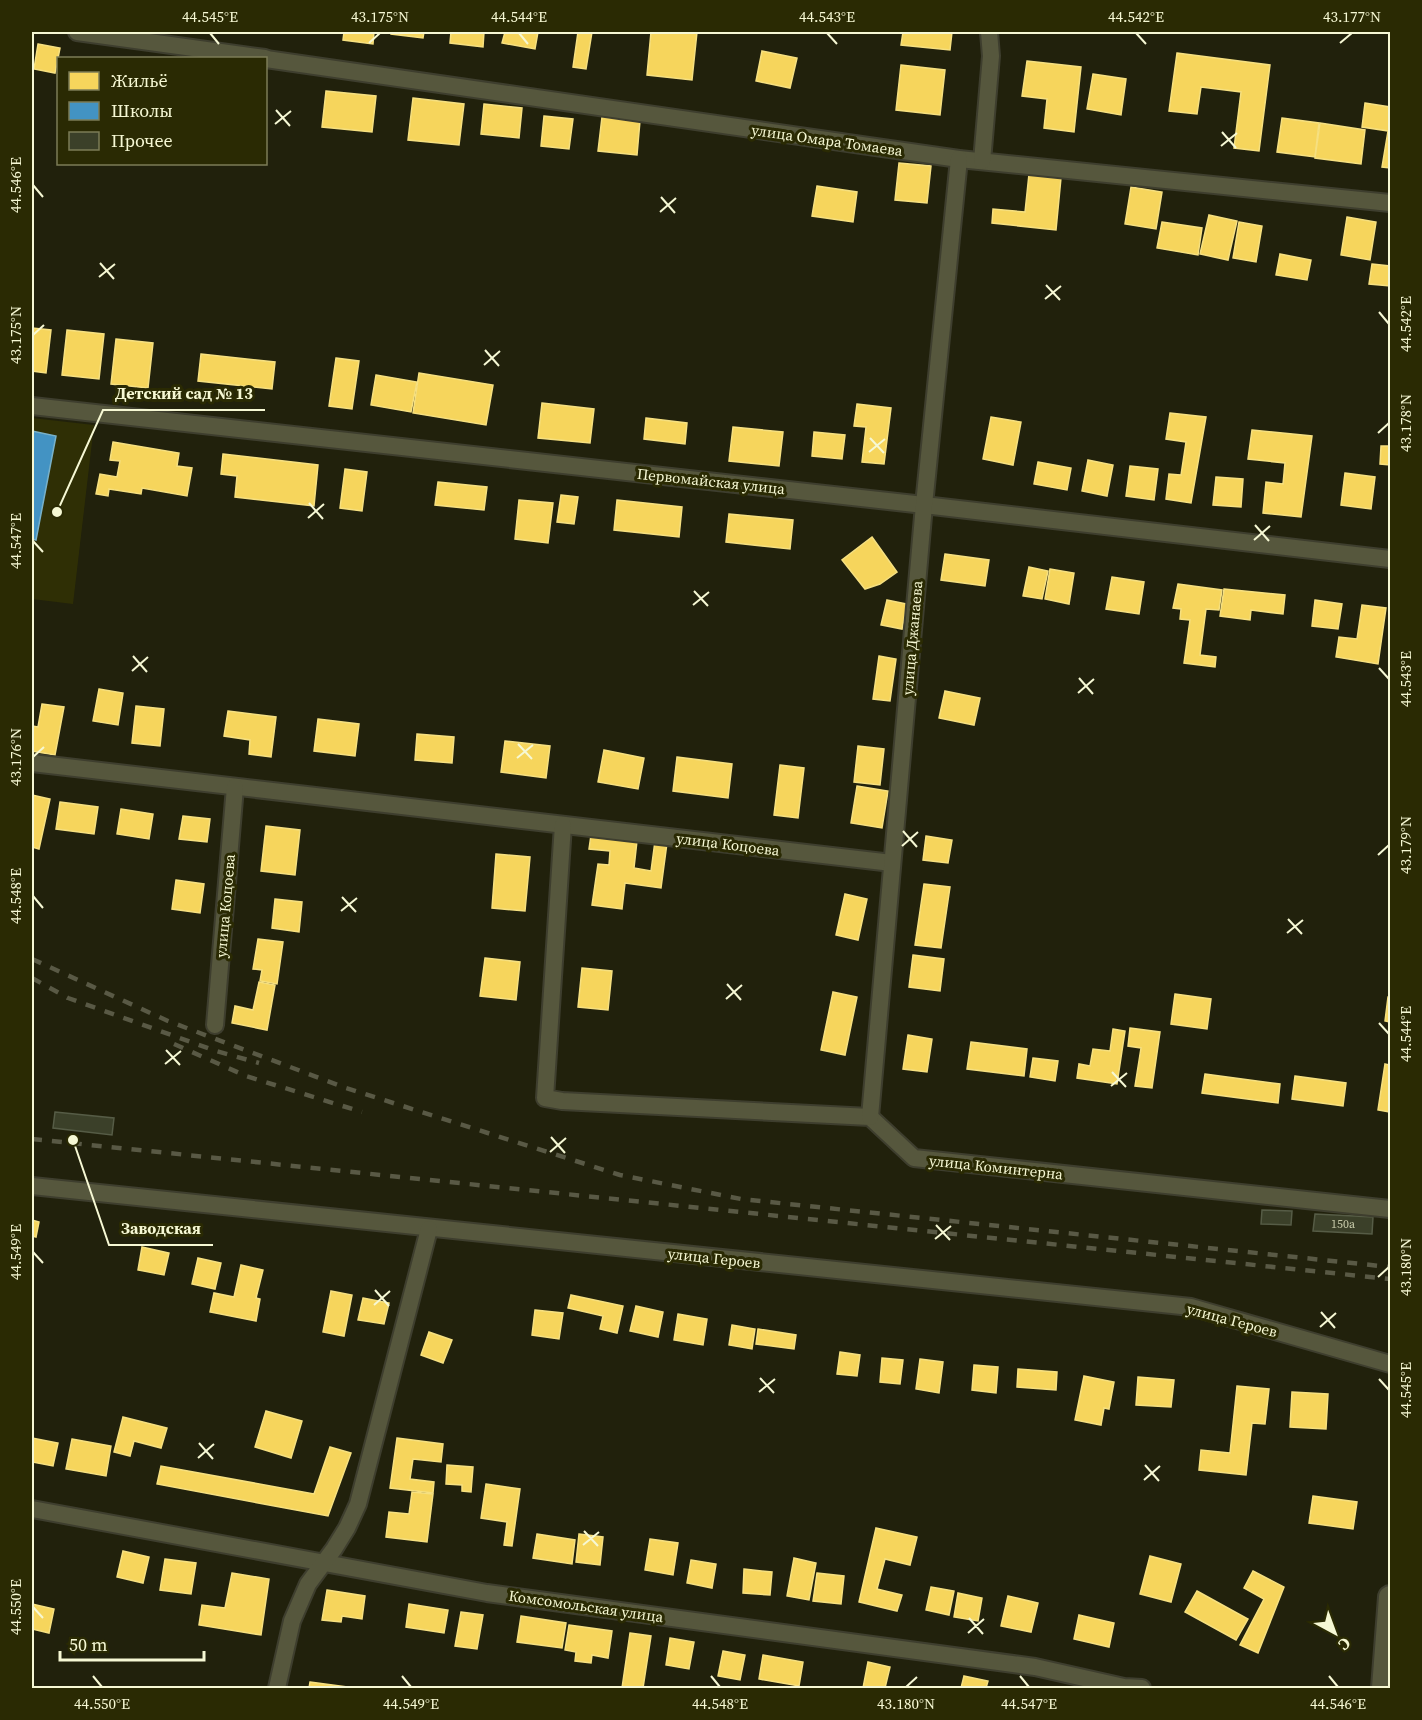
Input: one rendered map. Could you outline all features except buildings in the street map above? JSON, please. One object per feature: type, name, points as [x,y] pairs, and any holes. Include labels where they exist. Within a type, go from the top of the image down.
[{"type":"street","name":"улица Омара Томаева","points":[[77,32],[258,57]]},
{"type":"street","points":[[982,161],[992,56],[989,32]]},
{"type":"street","name":"улица Омара Томаева","points":[[267,58],[959,159],[1390,203]]},
{"type":"street","name":"улица Джанаева","points":[[870,1117],[924,505],[959,159]]},
{"type":"street","name":"Первомайская улица","points":[[32,406],[1390,559]]},
{"type":"street","name":"улица Коцоева","points":[[32,763],[892,863]]},
{"type":"street","name":"улица Коцоева","points":[[215,1025],[235,787]]},
{"type":"street","points":[[563,825],[545,1098],[562,1101],[870,1117]]},
{"type":"street","name":"улица Коминтерна","points":[[870,1117],[914,1158],[1390,1209]]},
{"type":"street","name":"улица Героев","points":[[32,1186],[1191,1307],[1390,1364]]},
{"type":"street","points":[[277,1689],[292,1621],[308,1584],[334,1549],[358,1504],[429,1229]]},
{"type":"street","name":"Комсомольская улица","points":[[32,1509],[488,1593],[1035,1667],[1142,1689]]},
{"type":"street","points":[[1383,1689],[1390,1597]]},
{"type":"shaded area","points":[[32,418],[94,425],[73,604],[32,599]]},
{"type":"railway","points":[[32,959],[168,1021],[346,1088],[620,1175],[741,1199],[1390,1267]]},
{"type":"railway","points":[[32,978],[68,998],[216,1051],[259,1063]]},
{"type":"railway","points":[[174,1044],[246,1076],[362,1112]]},
{"type":"railway","points":[[32,1139],[1390,1279]]},
{"type":"place","name":"Детский сад № 13","points":[[57,512]]},
{"type":"place","name":"Заводская","points":[[73,1140]]}]
